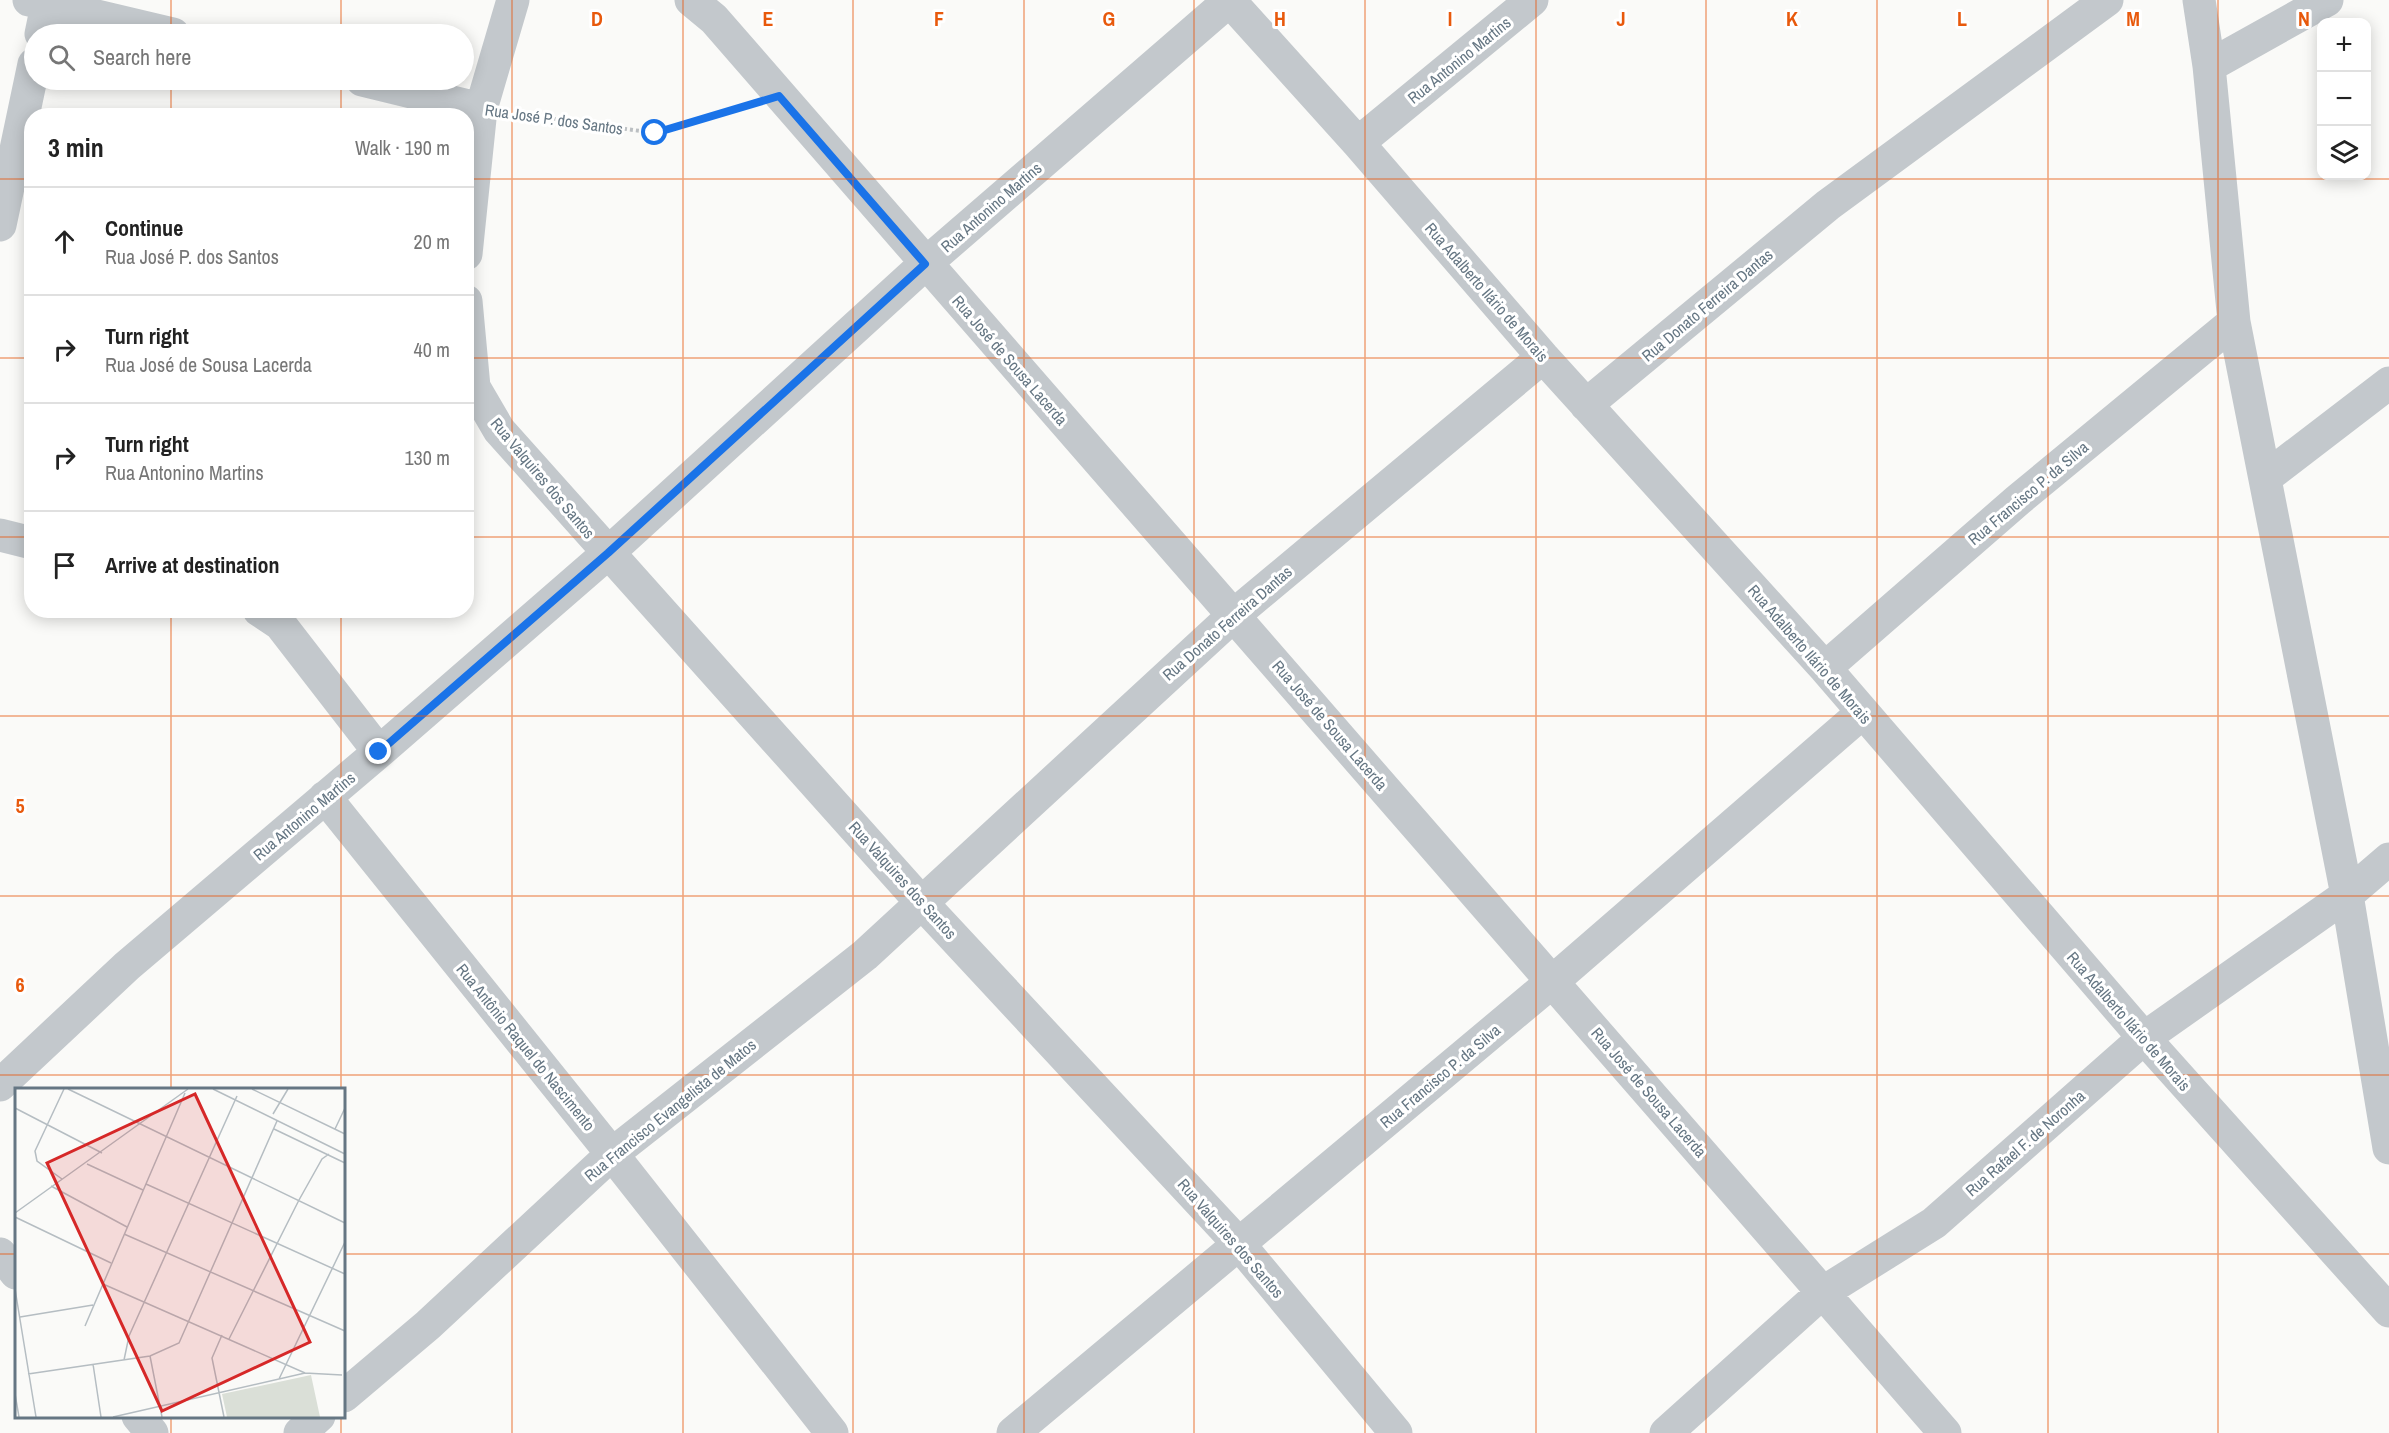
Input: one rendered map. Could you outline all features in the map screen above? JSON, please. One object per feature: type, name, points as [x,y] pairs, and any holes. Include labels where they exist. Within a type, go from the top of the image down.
[{"type":"street","points":[[474,182],[482,109],[513,0]]},
{"type":"street","name":"Rua Antonino Martins","points":[[0,1085],[127,966],[379,752],[608,553],[925,264],[1230,0]]},
{"type":"street","name":"Rua Adalberto Ilário de Morais","points":[[1230,0],[1358,143],[1542,357],[1825,668],[2144,1038],[2389,1311]]},
{"type":"street","name":"Rua Antonino Martins","points":[[1358,143],[1532,0]]},
{"type":"street","name":"Rua Donato Ferreira Dantas","points":[[1586,405],[1828,205],[2107,0]]},
{"type":"street","points":[[2199,0],[2209,66],[2234,322],[2347,895],[2389,1148]]},
{"type":"street","points":[[2209,66],[2327,0]]},
{"type":"street","points":[[41,10],[118,24]]},
{"type":"street","name":"Rua José de Sousa Lacerda","points":[[702,10],[1553,981],[1945,1433]]},
{"type":"street","points":[[25,108],[29,90]]},
{"type":"street","name":"Rua José P. dos Santos","points":[[403,90],[482,109]]},
{"type":"street","points":[[0,225],[24,111]]},
{"type":"street","name":"Rua Francisco P. da Silva","points":[[1825,668],[2018,500],[2234,322]]},
{"type":"street","name":"Rua Donato Ferreira Dantas","points":[[921,902],[1233,615],[1542,357]]},
{"type":"street","points":[[2265,478],[2389,383]]},
{"type":"street","name":"Rua Valquires dos Santos","points":[[474,387],[499,430],[921,902],[1239,1244],[1396,1433]]},
{"type":"street","points":[[0,535],[24,541]]},
{"type":"street","points":[[271,618],[280,624],[379,752]]},
{"type":"street","name":"Rua Francisco P. da Silva","points":[[1013,1433],[1553,981],[1862,713]]},
{"type":"street","name":"Rua Antônio Raquel do Nascimento","points":[[325,797],[793,1381],[832,1433]]},
{"type":"street","name":"Rua Rafael F. de Noronha","points":[[1666,1433],[1822,1293],[1934,1223],[2144,1038],[2347,895],[2389,859]]},
{"type":"street","name":"Rua Francisco Evangelista de Matos","points":[[345,1395],[428,1325],[612,1154],[865,955],[921,902]]},
{"type":"street","points":[[0,1254],[15,1272]]},
{"type":"street","points":[[140,1418],[152,1433]]},
{"type":"street","points":[[300,1433],[317,1418]]},
{"type":"path","name":"Rua José P. dos Santos","points":[[482,109],[655,133],[779,96]]},
{"type":"route","points":[[379,752],[608,553],[925,264],[779,96],[655,133]]}]
